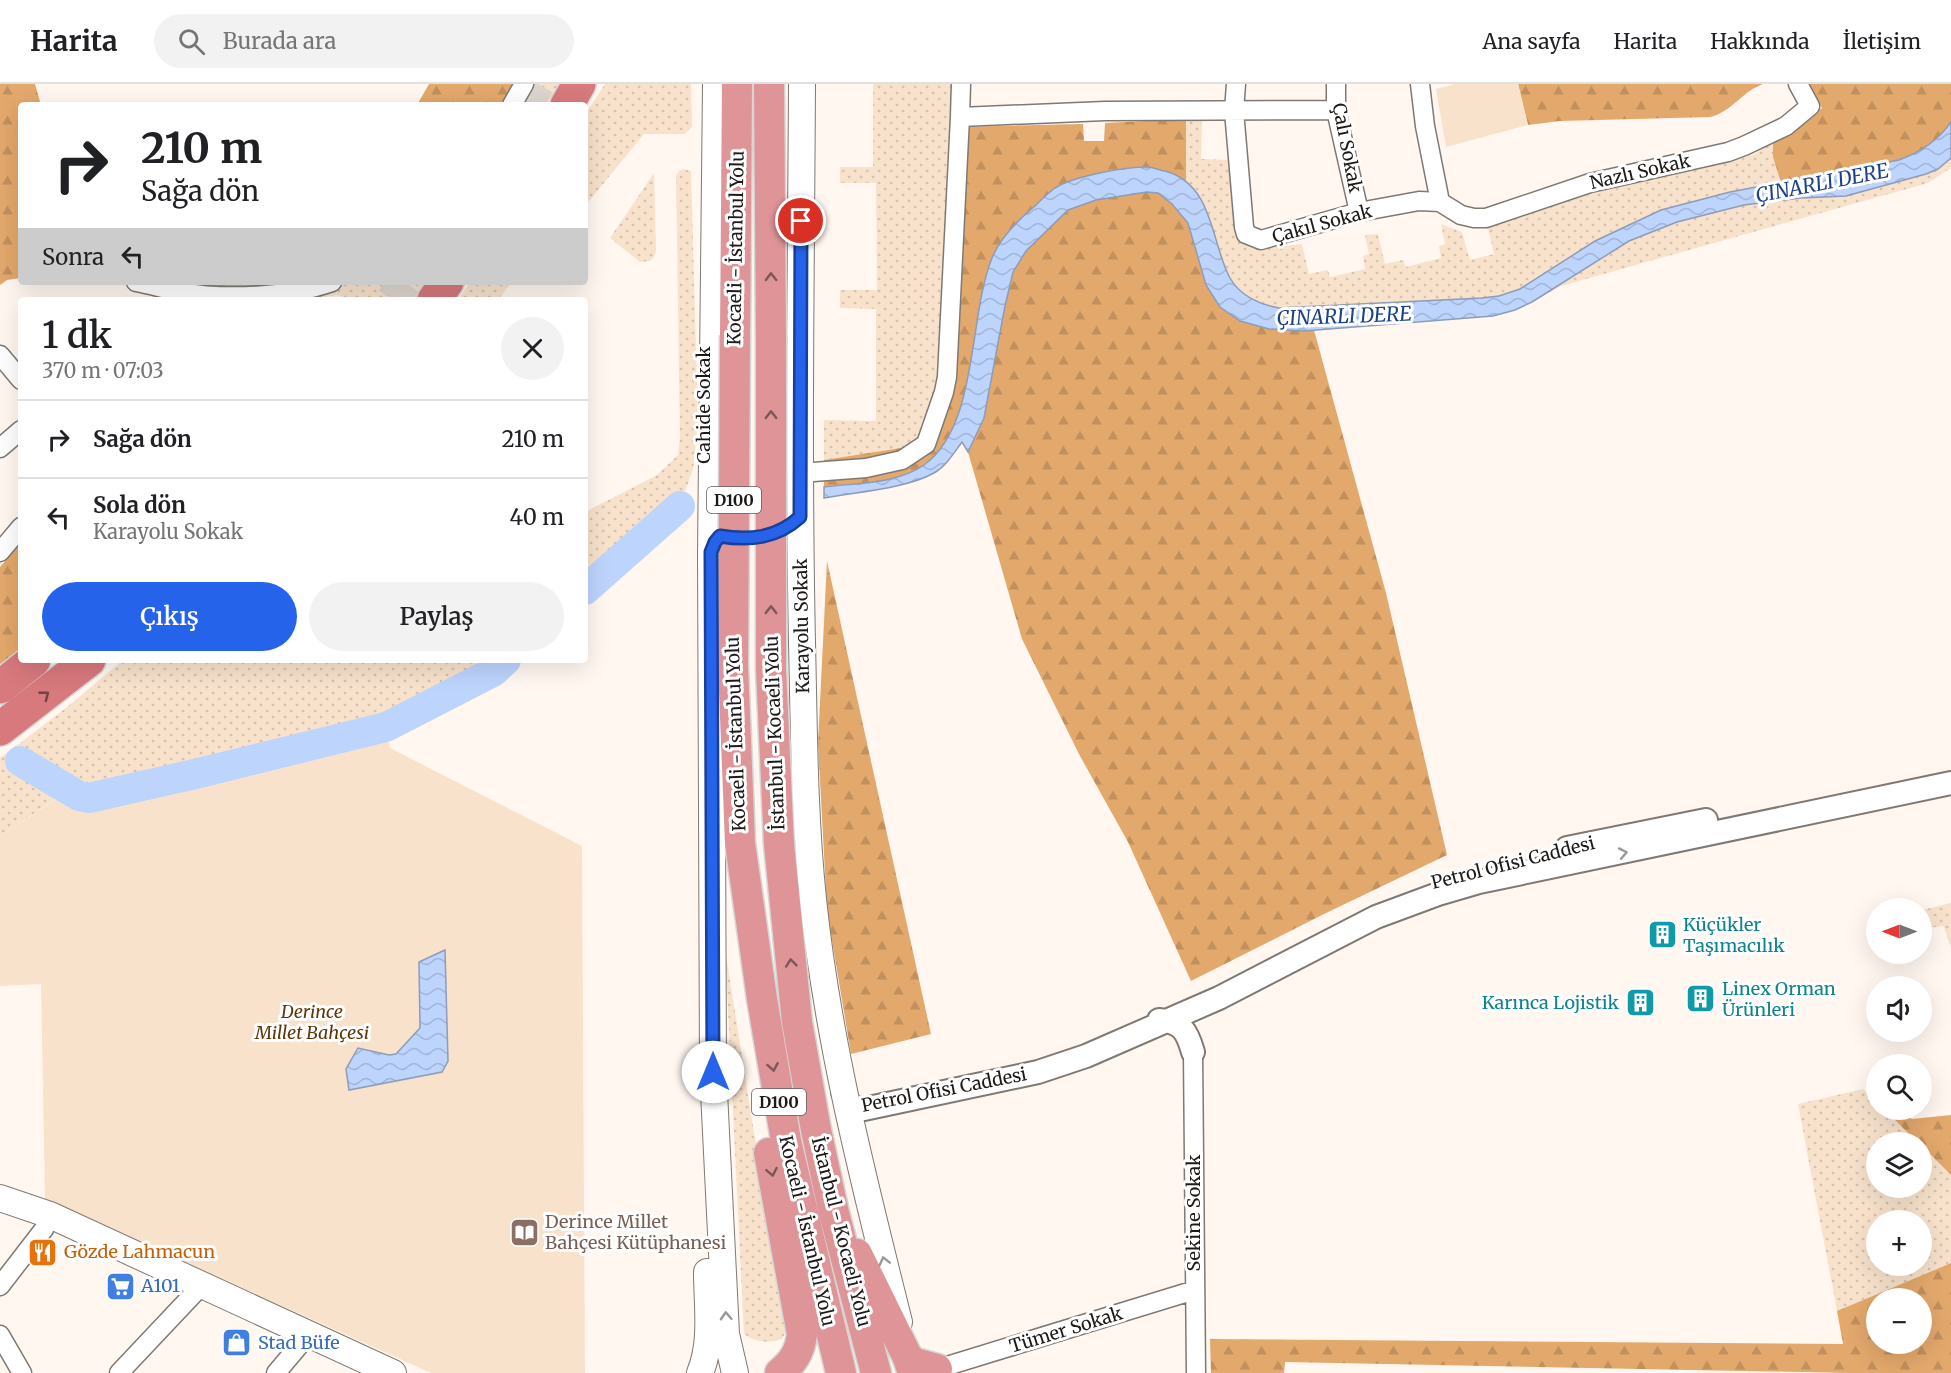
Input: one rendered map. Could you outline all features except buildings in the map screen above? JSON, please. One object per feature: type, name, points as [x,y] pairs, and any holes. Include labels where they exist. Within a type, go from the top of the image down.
[{"type":"highway","points":[[569,102],[579,84]]},
{"type":"highway","name":"Kocaeli - İstanbul Yolu","points":[[737,84],[733,666],[740,843],[762,999],[786,1141],[841,1373]]},
{"type":"highway","name":"İstanbul - Kocaeli Yolu","points":[[769,84],[771,669],[779,844],[796,1022],[834,1213],[876,1373]]},
{"type":"highway","points":[[0,687],[30,663]]},
{"type":"highway","points":[[0,729],[85,663]]},
{"type":"highway","points":[[740,843],[743,1001],[755,1078],[801,1322],[801,1346],[789,1365],[780,1373]]},
{"type":"highway","points":[[834,1213],[923,1368]]},
{"type":"main road","name":"Cahide Sokak","points":[[700,1373],[706,1359],[708,1336],[703,1072],[713,524],[704,84]]},
{"type":"main road","name":"Cahide Sokak","points":[[716,84],[713,1072],[726,1334],[735,1373]]},
{"type":"main road","name":"Karayolu Sokak","points":[[802,84],[795,498],[790,538],[809,861],[818,939],[843,1092],[855,1146],[923,1368]]},
{"type":"main road","points":[[713,524],[795,498]]},
{"type":"main road","points":[[713,524],[747,537],[790,538]]},
{"type":"main road","points":[[0,1198],[47,1222],[304,1340],[380,1372]]},
{"type":"main road","points":[[0,1213],[47,1222]]},
{"type":"street","points":[[514,102],[524,84]]},
{"type":"street","points":[[795,498],[866,468],[902,460],[926,444],[947,377],[961,84]]},
{"type":"street","name":"Çakıl Sokak","points":[[1236,84],[1234,111],[1246,234],[1261,240],[1359,212],[1419,201],[1440,202]]},
{"type":"street","name":"Çalı Sokak","points":[[1336,84],[1336,110],[1359,212]]},
{"type":"street","points":[[1420,84],[1425,126],[1440,202]]},
{"type":"street","name":"Nazlı Sokak","points":[[1440,202],[1461,215],[1486,218],[1590,183],[1728,152],[1786,126],[1810,106],[1798,84]]},
{"type":"street","points":[[960,117],[1105,111],[1336,110]]},
{"type":"street","points":[[150,285],[214,296],[280,293],[321,285]]},
{"type":"street","points":[[307,297],[328,285]]},
{"type":"street","points":[[0,355],[18,376]]},
{"type":"street","points":[[0,448],[18,433]]},
{"type":"street","points":[[0,552],[18,531]]},
{"type":"street","name":"Petrol Ofisi Caddesi","points":[[1217,991],[1379,902],[1452,875],[1521,858],[1951,770]]},
{"type":"street","name":"Petrol Ofisi Caddesi","points":[[843,1092],[853,1108],[864,1109],[1038,1071],[1086,1056],[1135,1028],[1376,916],[1438,894],[1479,882],[1951,783]]},
{"type":"street","points":[[1193,1052],[1192,1035],[1196,1008],[1203,997],[1217,991]]},
{"type":"street","points":[[1193,1052],[1217,991]]},
{"type":"street","points":[[1135,1028],[1167,1021],[1196,1008]]},
{"type":"street","points":[[1167,1021],[1182,1028],[1189,1036],[1193,1052]]},
{"type":"street","points":[[1135,1028],[1180,1035],[1188,1040],[1193,1052]]},
{"type":"street","name":"Petrol Ofisi Caddesi","points":[[843,1092],[851,1097],[861,1098],[1035,1060],[1135,1028]]},
{"type":"street","name":"Sekine Sokak","points":[[1193,1052],[1196,1373]]},
{"type":"street","points":[[855,1146],[858,1118],[864,1109]]},
{"type":"street","points":[[0,1286],[47,1222]]},
{"type":"street","name":"Tümer Sokak","points":[[923,1368],[1195,1290]]},
{"type":"street","points":[[119,1373],[197,1291]]},
{"type":"street","points":[[0,1335],[22,1373]]},
{"type":"street","points":[[276,1373],[304,1340]]},
{"type":"green space","points":[[0,84],[35,84],[40,102],[18,102],[18,278],[7,280],[0,285]]},
{"type":"green space","points":[[429,84],[524,84],[514,102],[419,102]]},
{"type":"green space","points":[[524,84],[567,84],[556,102],[514,102]]},
{"type":"green space","points":[[605,84],[691,84],[692,127],[685,134],[644,134],[588,202],[588,110]]},
{"type":"green space","points":[[873,84],[961,84],[947,377],[926,444],[824,460],[824,420],[876,421],[876,309],[840,308],[840,290],[877,290],[876,183],[840,183],[840,167],[873,167]]},
{"type":"green space","points":[[1455,84],[1518,84],[1528,125],[1446,147],[1436,89]]},
{"type":"green space","points":[[1518,84],[1763,84],[1724,111],[1710,117],[1560,121],[1528,125]]},
{"type":"green space","points":[[1809,84],[1951,84],[1951,137],[1933,155],[1783,189],[1773,157],[1773,141],[1822,108]]},
{"type":"green space","points":[[1186,119],[1202,119],[1201,159],[1229,160],[1239,231],[1245,243],[1257,249],[1302,244],[1309,274],[1328,270],[1330,277],[1365,269],[1363,256],[1369,254],[1365,235],[1378,234],[1385,264],[1403,260],[1406,267],[1441,258],[1439,246],[1445,244],[1441,224],[1462,232],[1470,260],[1494,254],[1487,225],[1636,181],[1729,162],[1755,154],[1773,141],[1783,189],[1653,224],[1521,299],[1311,320],[1237,303],[1186,200]]},
{"type":"green space","points":[[1186,119],[1186,200],[1235,301],[1314,320],[1314,330],[1386,593],[1447,855],[1191,981],[1128,842],[1080,756],[1022,639],[963,441],[935,472],[824,498],[824,460],[926,444],[944,392],[959,127],[1083,124],[1084,141],[1104,141],[1105,123]]},
{"type":"green space","points":[[1951,158],[1951,168],[1928,183],[1561,286],[1532,302],[1629,241],[1677,222],[1744,205],[1802,198],[1846,196],[1926,174],[1938,169]]},
{"type":"green space","points":[[683,169],[691,171],[698,421],[693,469],[680,506],[588,585],[588,510],[657,475],[678,455],[680,438],[676,176]]},
{"type":"green space","points":[[654,173],[656,251],[650,261],[640,262],[610,238]]},
{"type":"green space","points":[[175,285],[318,285],[280,293]]},
{"type":"green space","points":[[328,285],[430,285],[421,297],[336,295],[313,297]]},
{"type":"green space","points":[[468,285],[510,285],[500,297],[460,297]]},
{"type":"green space","points":[[18,546],[18,656],[0,671],[0,567]]},
{"type":"green space","points":[[827,561],[931,1034],[851,1054],[827,910],[818,743]]},
{"type":"green space","points":[[119,663],[498,663],[489,671],[386,727],[89,798],[68,791],[0,836],[0,758],[66,708]]},
{"type":"green space","name":"Derince Millet Bahçesi","points":[[386,727],[390,748],[582,846],[585,1373],[431,1373],[45,1199],[41,984],[0,986],[0,836],[69,791],[89,798]]},
{"type":"green space","points":[[1951,903],[1951,949],[1944,927],[1932,928],[1932,908]]},
{"type":"green space","points":[[725,949],[767,1215],[789,1325],[782,1339],[772,1341],[758,1341],[744,1334]]},
{"type":"green space","points":[[1863,1089],[1866,1092],[1866,1120],[1895,1120],[1907,1132],[1866,1132],[1866,1198],[1932,1198],[1932,1156],[1951,1175],[1951,1263],[1932,1271],[1932,1210],[1866,1210],[1866,1276],[1920,1276],[1892,1288],[1866,1288],[1866,1299],[1837,1311],[1798,1104]]},
{"type":"green space","points":[[1951,1115],[1951,1175],[1932,1156],[1932,1132],[1907,1132],[1895,1120],[1932,1120],[1932,1117]]},
{"type":"green space","points":[[1951,1263],[1951,1373],[1285,1362],[1284,1373],[1211,1373],[1210,1339],[1843,1344],[1837,1311],[1866,1299],[1866,1354],[1932,1354],[1932,1288],[1892,1288],[1920,1276],[1932,1276],[1932,1271]]},
{"type":"water","name":"ÇINARLI DERE","points":[[1951,122],[1951,158],[1938,169],[1846,196],[1801,198],[1744,205],[1677,222],[1629,241],[1532,302],[1493,316],[1304,331],[1269,329],[1240,321],[1220,307],[1206,285],[1188,223],[1172,204],[1158,193],[1147,192],[1096,200],[1068,210],[1026,251],[1013,272],[984,418],[968,452],[962,442],[950,459],[938,470],[909,483],[824,498],[824,487],[876,482],[913,471],[924,465],[942,447],[954,424],[963,397],[970,369],[984,282],[995,251],[1010,230],[1047,194],[1074,180],[1113,170],[1137,167],[1152,167],[1181,178],[1193,188],[1202,202],[1230,278],[1245,295],[1265,305],[1279,308],[1482,298],[1499,296],[1520,289],[1595,241],[1661,210],[1730,192],[1899,160],[1928,145]]},
{"type":"water","points":[[445,950],[448,1061],[442,1072],[349,1090],[346,1069],[358,1048],[389,1055],[396,1054],[420,1028],[419,962]]},
{"type":"waterway","points":[[588,587],[680,506]]},
{"type":"waterway","points":[[20,761],[79,796],[89,798],[386,727],[493,672],[503,663]]},
{"type":"tunnel","points":[[528,102],[538,84]]},
{"type":"tunnel","points":[[394,297],[403,285]]},
{"type":"place","name":"Küçükler Taşımacılık","points":[[1662,935]]},
{"type":"place","name":"Linex Orman Ürünleri","points":[[1701,999]]},
{"type":"place","name":"Karınca Lojistik","points":[[1640,1003]]},
{"type":"place","name":"Derince Millet Bahçesi Kütüphanesi","points":[[524,1232]]},
{"type":"place","name":"Gözde Lahmacun","points":[[43,1252]]},
{"type":"place","name":"A101","points":[[120,1286]]},
{"type":"place","name":"Stad Büfe","points":[[237,1343]]},
{"type":"route","points":[[713,1072],[711,552],[720,536],[764,536],[779,533],[800,517],[801,221]]}]
